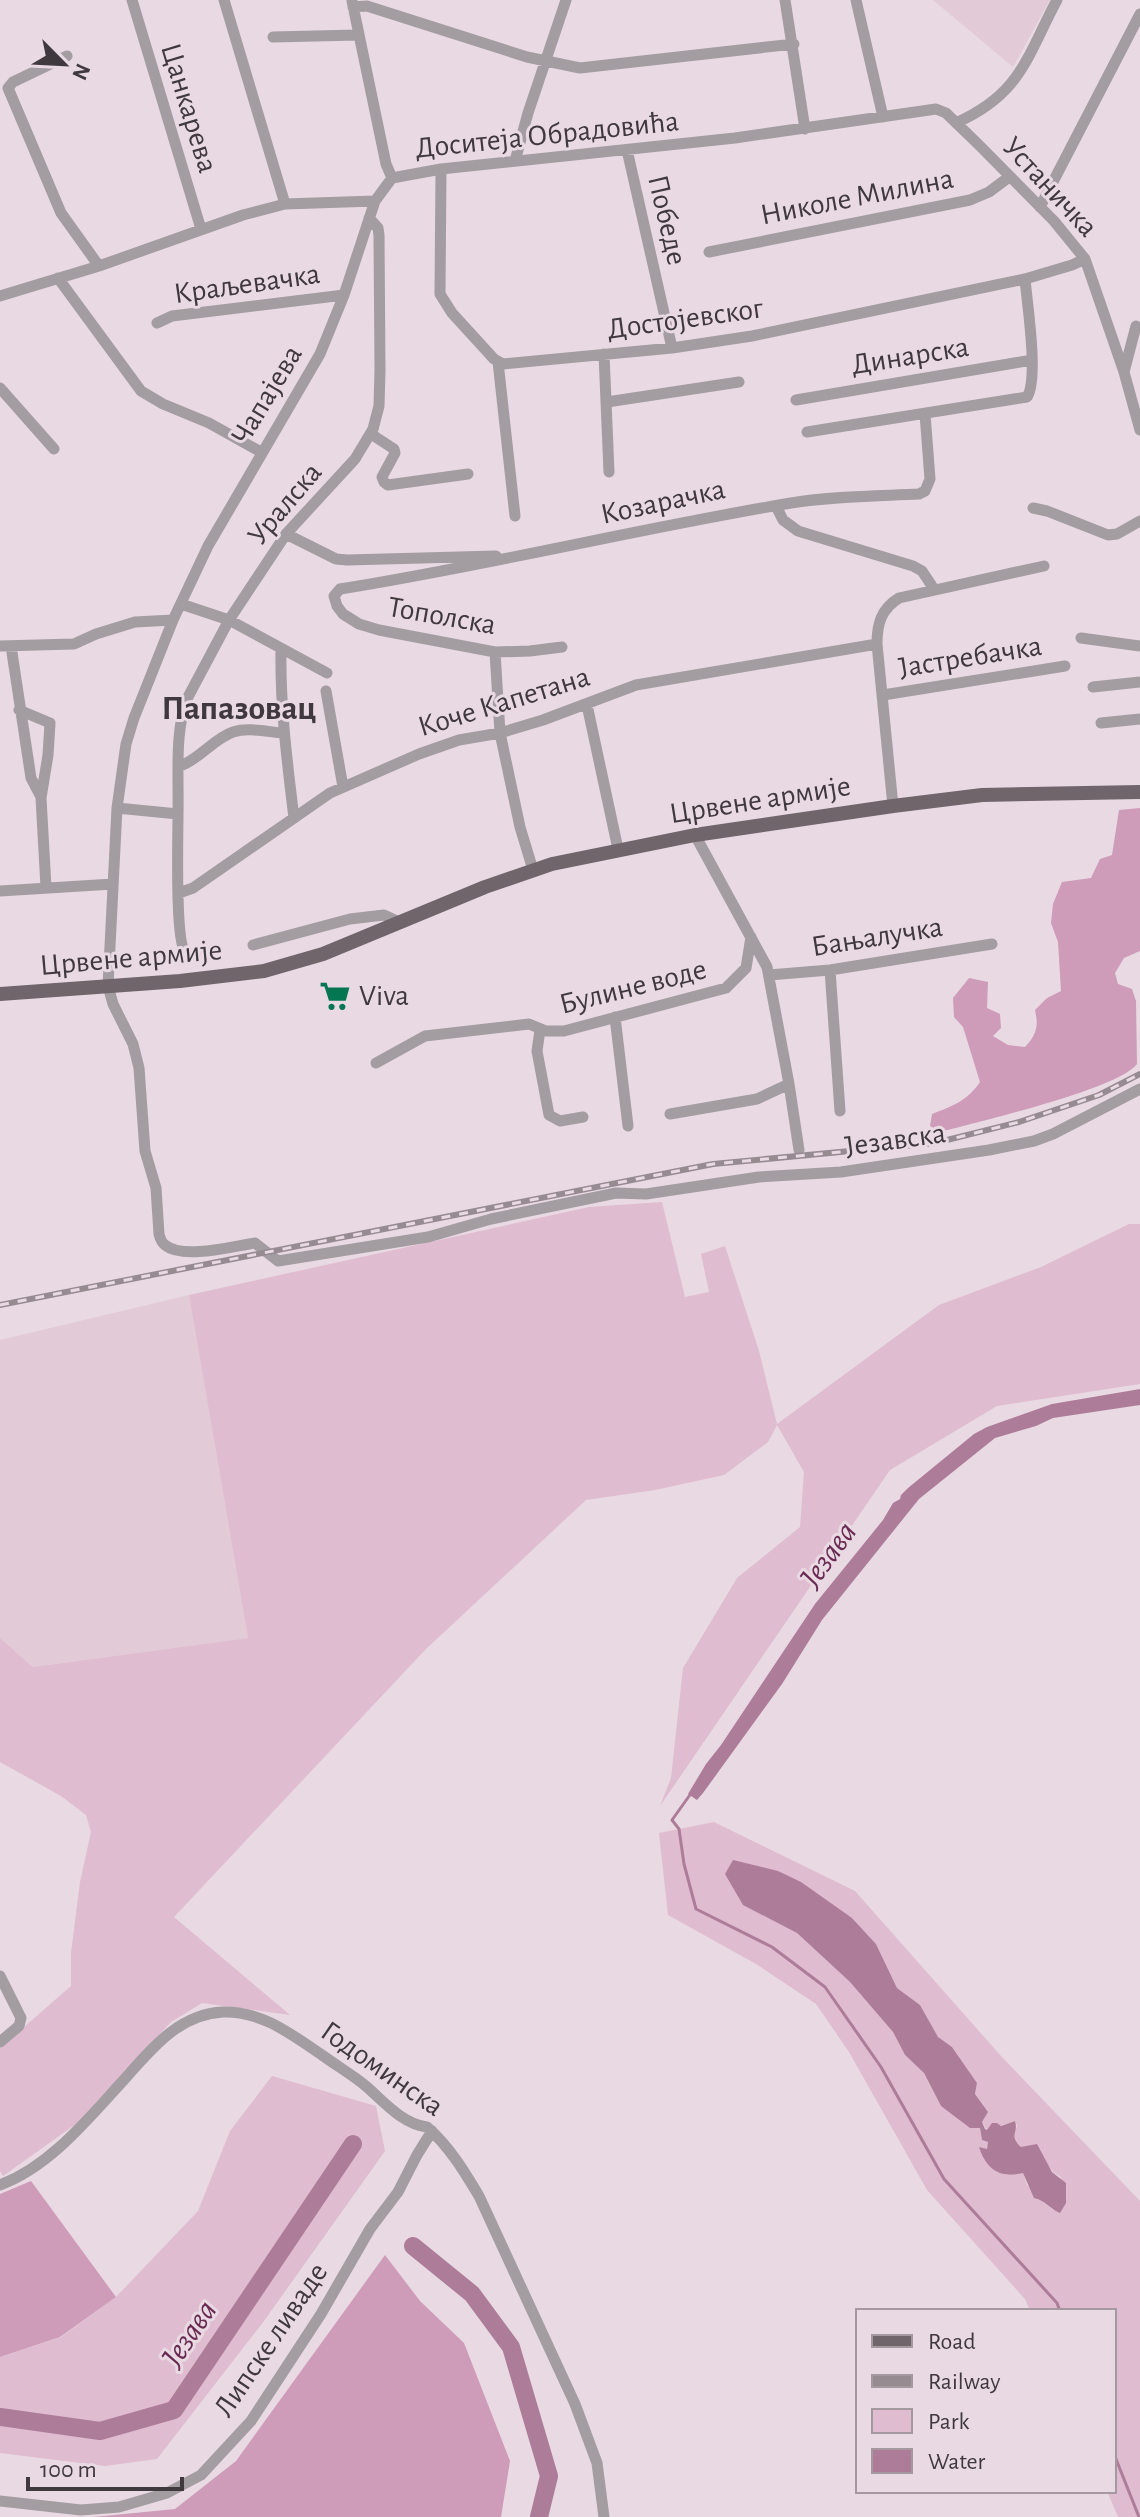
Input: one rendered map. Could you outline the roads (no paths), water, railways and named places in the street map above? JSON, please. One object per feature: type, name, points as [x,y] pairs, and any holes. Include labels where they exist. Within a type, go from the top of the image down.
[{"type":"main road","name":"Црвене армије","points":[[0,994],[180,981],[264,971],[323,954],[533,870],[618,849],[695,835],[982,795],[1140,792]]},
{"type":"street","name":"Цанкарева","points":[[132,0],[201,229]]},
{"type":"street","points":[[224,0],[285,204]]},
{"type":"street","points":[[515,161],[566,0]]},
{"type":"street","points":[[785,0],[805,129]]},
{"type":"street","points":[[856,0],[883,117]]},
{"type":"street","points":[[956,123],[997,99],[1016,80],[1057,0]]},
{"type":"street","points":[[392,178],[386,164],[352,3],[369,3],[527,57],[580,68],[794,44]]},
{"type":"street","points":[[1040,207],[1140,14]]},
{"type":"street","points":[[273,37],[358,35]]},
{"type":"street","points":[[67,56],[13,82],[8,88],[61,213],[99,266]]},
{"type":"street","name":"Доситеја Обрадовића","points":[[375,201],[392,178],[441,169],[805,129],[936,109],[946,113],[956,123]]},
{"type":"street","name":"Устаничка","points":[[956,123],[1040,207],[1085,259],[1124,372],[1140,430]]},
{"type":"street","name":"Победе","points":[[627,150],[672,348]]},
{"type":"street","points":[[441,169],[440,294],[452,313],[498,362],[515,516]]},
{"type":"street","name":"Николе Милина","points":[[709,252],[970,200],[989,192],[1009,177]]},
{"type":"street","points":[[0,296],[285,204],[375,201]]},
{"type":"street","name":"Чапајева","points":[[108,986],[117,808],[126,744],[134,718],[173,620],[208,546],[320,354],[344,295],[375,201]]},
{"type":"street","name":"Уралска","points":[[214,952],[190,955],[185,951],[179,919],[178,814],[183,709],[229,620],[286,534],[355,459],[371,434],[379,406],[381,329],[379,235],[376,224],[369,218]]},
{"type":"street","name":"Достојевског","points":[[498,362],[509,364],[672,348],[830,321],[1025,279],[1085,259]]},
{"type":"street","points":[[58,278],[141,391],[261,452]]},
{"type":"street","points":[[807,432],[1027,397],[1031,388],[1032,360],[1025,279]]},
{"type":"street","name":"Краљевачка","points":[[157,323],[172,316],[344,295]]},
{"type":"street","points":[[1108,328],[1122,331],[1138,324]]},
{"type":"street","points":[[1124,372],[1138,324]]},
{"type":"street","points":[[604,354],[609,472]]},
{"type":"street","name":"Динарска","points":[[796,400],[1032,360]]},
{"type":"street","points":[[607,402],[739,382]]},
{"type":"street","points":[[0,388],[54,449]]},
{"type":"street","name":"Козарачка","points":[[335,592],[512,559],[692,519],[811,500],[919,494],[925,491],[930,479],[925,414]]},
{"type":"street","points":[[371,434],[394,449],[395,453],[382,477],[388,485],[468,474]]},
{"type":"street","points":[[776,506],[783,520],[798,531],[913,566],[925,574],[934,589]]},
{"type":"street","points":[[1033,508],[1108,535],[1117,534],[1140,521]]},
{"type":"street","points":[[286,534],[336,559],[467,555],[512,559]]},
{"type":"street","points":[[893,806],[877,644],[879,624],[889,605],[899,598],[934,589],[1044,566]]},
{"type":"street","name":"Тополска","points":[[335,592],[337,606],[343,614],[369,627],[495,652],[562,647]]},
{"type":"street","points":[[181,604],[229,620],[327,673]]},
{"type":"street","points":[[41,798],[31,778],[5,646],[74,644],[135,622],[173,620]]},
{"type":"street","points":[[1081,638],[1140,646]]},
{"type":"street","name":"Коче Капетана","points":[[179,893],[193,888],[330,793],[419,754],[459,740],[500,733],[657,680],[877,644]]},
{"type":"street","points":[[281,649],[283,733],[294,818]]},
{"type":"street","points":[[495,652],[500,733],[520,827],[533,870]]},
{"type":"street","name":"Јастребачка","points":[[883,695],[1065,666]]},
{"type":"street","points":[[1093,687],[1140,682]]},
{"type":"street","points":[[326,691],[343,787]]},
{"type":"street","points":[[587,705],[618,849]]},
{"type":"street","points":[[19,710],[50,723],[41,798],[46,887]]},
{"type":"street","points":[[1101,723],[1140,719]]},
{"type":"street","points":[[180,766],[237,731],[283,733]]},
{"type":"street","points":[[117,808],[178,814]]},
{"type":"street","points":[[695,835],[769,975],[799,1150]]},
{"type":"street","points":[[0,891],[113,884]]},
{"type":"street","name":"Црвене армије","points":[[253,945],[350,919],[384,915],[401,923]]},
{"type":"street","name":"Булине воде","points":[[376,1063],[425,1036],[529,1024],[540,1030],[564,1031],[726,988],[746,968],[751,937]]},
{"type":"street","name":"Бањалучка","points":[[769,975],[830,970],[992,944]]},
{"type":"street","points":[[830,970],[840,1111]]},
{"type":"street","name":"Језавска","points":[[108,986],[136,1056],[142,1088],[145,1151],[156,1188],[159,1234],[166,1246],[204,1251],[255,1243],[278,1261],[428,1237],[462,1225],[616,1193],[646,1194],[759,1177],[876,1168],[1034,1141],[1066,1129],[1140,1089]]},
{"type":"street","points":[[615,1017],[628,1126]]},
{"type":"street","name":"Булине воде","points":[[540,1030],[537,1051],[549,1115],[560,1121],[583,1117]]},
{"type":"street","points":[[670,1114],[757,1099],[789,1084]]},
{"type":"street","points":[[0,1976],[21,2018],[19,2026],[0,2042]]},
{"type":"street","name":"Годоминска","points":[[0,2185],[29,2169],[65,2142],[170,2031],[216,2013],[249,2015],[281,2028],[359,2081],[412,2125],[427,2127],[452,2154],[479,2196],[562,2373],[597,2463],[604,2517]]},
{"type":"street","name":"Липске ливаде","points":[[0,2501],[81,2510],[119,2507],[167,2493],[201,2475],[251,2421],[321,2314],[370,2229],[398,2192],[432,2131]]},
{"type":"water","points":[[1140,1389],[1140,1405],[1053,1418],[995,1438],[919,1499],[822,1620],[782,1684],[703,1793],[697,1800],[688,1794],[815,1604],[908,1488],[974,1434],[987,1427],[1052,1404]]},
{"type":"water","points":[[733,1860],[778,1871],[801,1882],[852,1918],[876,1944],[897,1988],[920,2005],[938,2037],[952,2047],[977,2083],[975,2094],[988,2112],[982,2122],[985,2129],[992,2123],[1001,2126],[1015,2121],[1014,2137],[1017,2143],[1021,2147],[1037,2144],[1052,2172],[1066,2183],[1066,2203],[1060,2213],[1034,2198],[1023,2173],[1007,2175],[990,2166],[979,2147],[987,2149],[988,2142],[982,2140],[980,2128],[970,2128],[941,2106],[924,2073],[905,2055],[893,2032],[850,1982],[797,1933],[743,1905],[725,1874]]},
{"type":"waterway","points":[[692,1792],[672,1820],[679,1829],[696,1909],[772,1947],[825,1987],[881,2067],[944,2179],[1059,2309]]},
{"type":"waterway","name":"Језава","points":[[0,2417],[100,2431],[174,2410],[353,2144]]},
{"type":"waterway","points":[[413,2246],[472,2294],[511,2347],[549,2476],[539,2517]]},
{"type":"waterway","points":[[1116,2459],[1139,2517]]},
{"type":"railway","points":[[0,1305],[713,1164],[935,1143],[1019,1122],[1099,1095],[1140,1074]]},
{"type":"place","name":"Viva","points":[[335,996]]},
{"type":"district","name":"Папазовац","points":[[239,709]]}]
